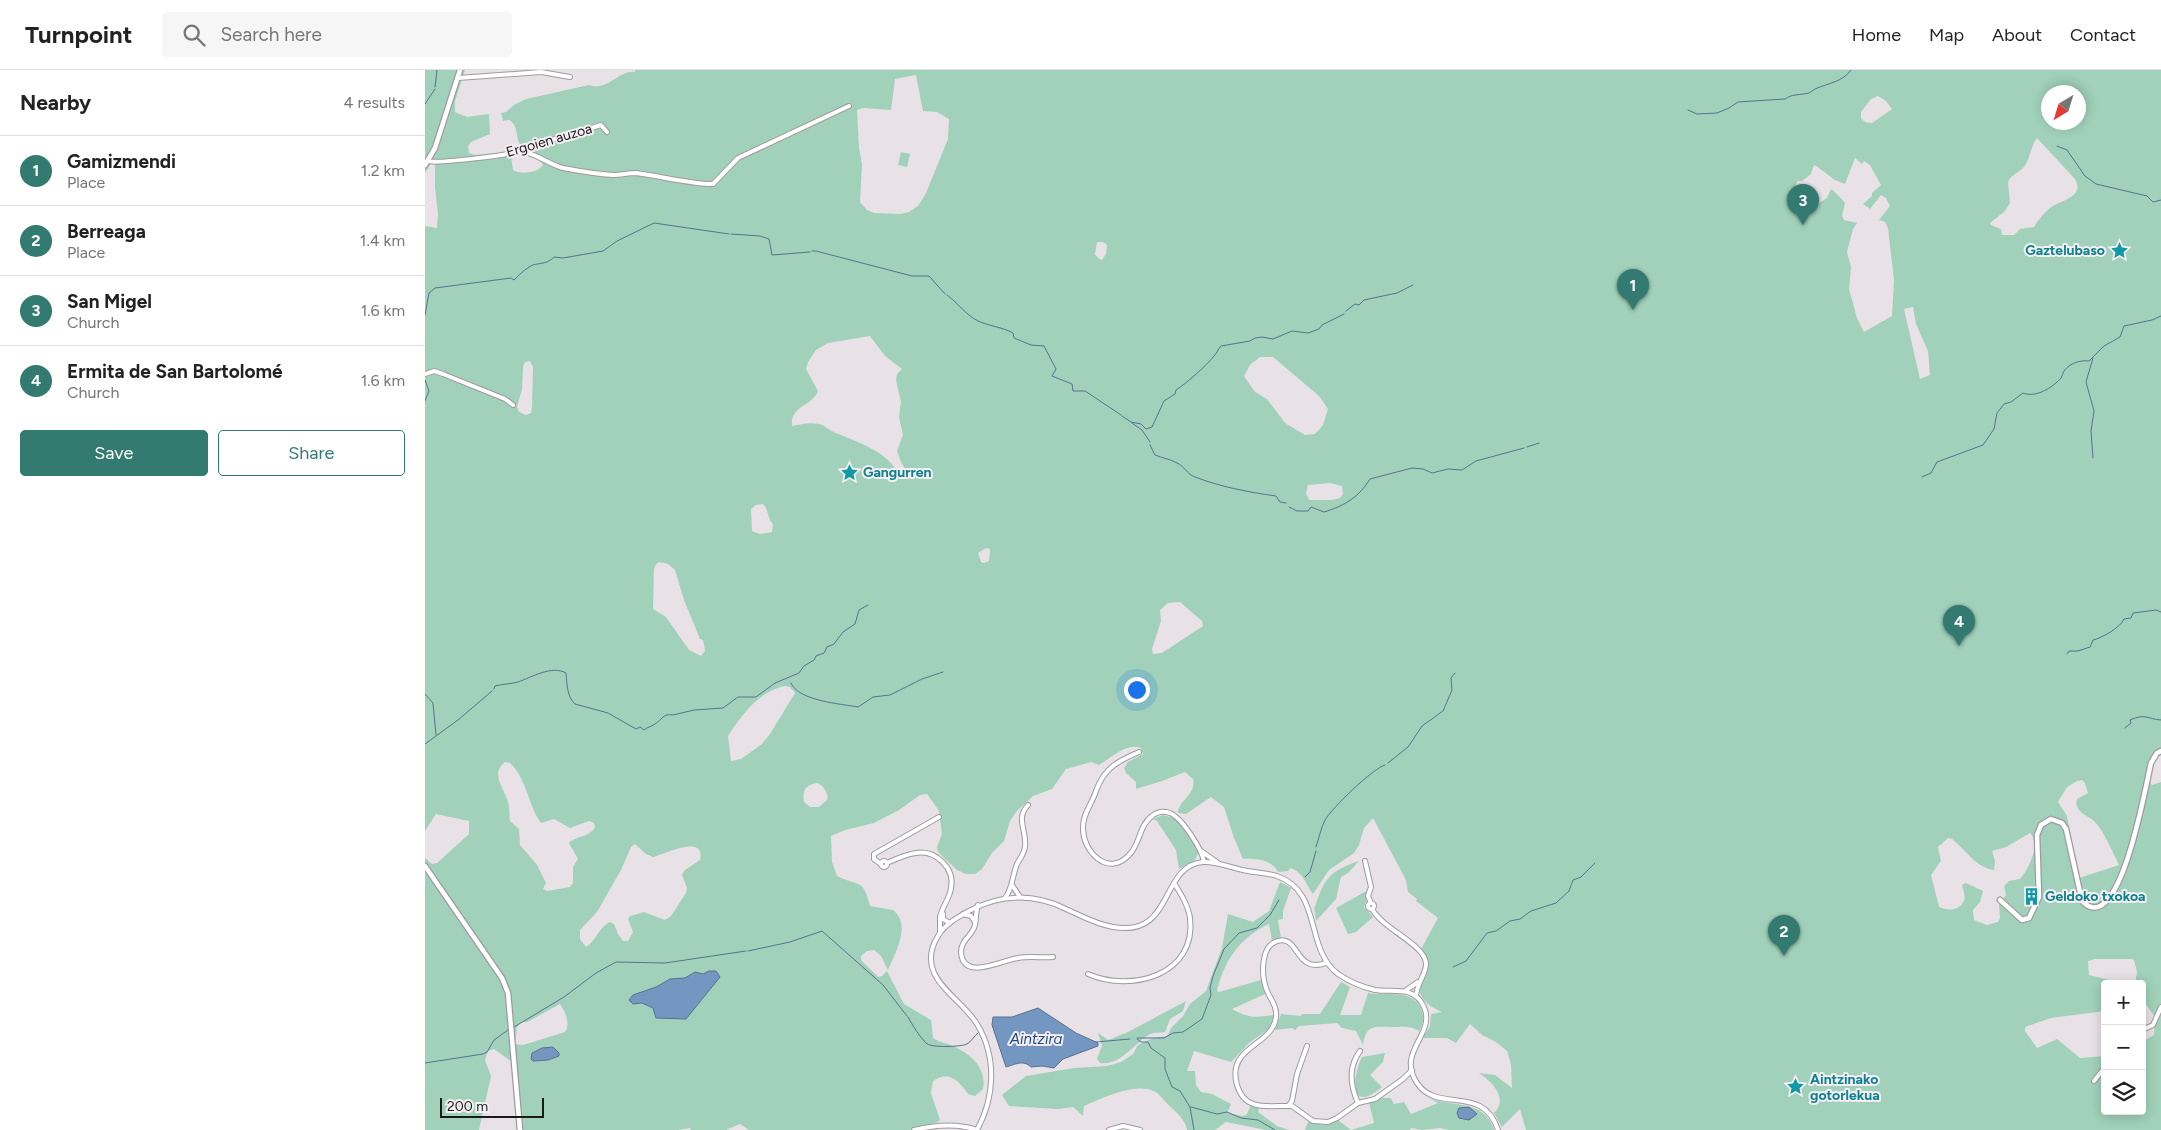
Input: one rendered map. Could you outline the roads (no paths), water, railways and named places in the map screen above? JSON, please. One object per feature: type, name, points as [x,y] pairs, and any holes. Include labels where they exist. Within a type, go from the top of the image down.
[{"type":"street","points":[[427,163],[435,148],[460,70]]},
{"type":"street","points":[[458,78],[541,72],[570,77]]},
{"type":"street","points":[[520,151],[532,154],[552,164],[588,172],[615,175],[636,173],[713,184],[738,158],[849,106]]},
{"type":"street","name":"Ergoien auzoa","points":[[427,163],[520,151],[561,136],[601,125],[607,132]]},
{"type":"street","points":[[425,374],[434,371],[443,374],[505,399],[513,405]]},
{"type":"street","points":[[1139,752],[1117,761],[1109,767],[1100,780],[1083,822],[1083,836],[1087,848],[1093,856],[1104,862],[1121,862],[1133,852],[1144,825],[1150,817],[1164,812],[1177,818],[1201,851],[1219,864],[1228,868],[1279,876],[1295,886],[1301,892],[1310,908],[1314,932],[1326,963],[1349,981],[1363,987],[1378,990],[1405,991],[1416,996],[1424,1008],[1426,1023],[1423,1033],[1413,1049],[1411,1061],[1415,1080],[1425,1091],[1437,1097],[1458,1099],[1481,1106],[1491,1115],[1499,1130]]},
{"type":"street","points":[[2000,900],[2022,920],[2029,918],[2039,897],[2040,889],[2037,835],[2041,825],[2051,819],[2062,823],[2067,829],[2082,901],[2091,908],[2098,909],[2104,906],[2112,894],[2131,852],[2151,763],[2157,754],[2161,752]]},
{"type":"street","points":[[1013,897],[1011,883],[1016,865],[1025,847],[1021,820],[1022,812],[1028,804]]},
{"type":"street","points":[[914,1130],[940,1125],[967,1126],[977,1130],[983,1119],[990,1095],[991,1070],[989,1052],[978,1025],[936,977],[932,955],[940,932],[943,911],[950,896],[952,884],[950,873],[941,860],[931,854],[914,853],[887,863],[885,867],[874,859],[874,854],[939,818]]},
{"type":"street","points":[[1201,851],[1204,862]]},
{"type":"street","points":[[1365,861],[1371,888],[1368,896],[1371,903],[1369,907],[1382,923],[1422,952],[1427,966],[1419,981],[1416,996]]},
{"type":"street","points":[[940,932],[950,923],[978,905],[1013,897],[1055,904],[1104,925],[1125,928],[1141,925],[1155,915],[1184,869],[1204,862],[1219,864]]},
{"type":"street","points":[[425,866],[502,978],[508,992],[520,1130]]},
{"type":"street","points":[[1088,974],[1111,981],[1133,982],[1153,976],[1170,967],[1182,954],[1189,936],[1190,917],[1184,899],[1174,883]]},
{"type":"street","points":[[1013,889],[1020,897]]},
{"type":"street","points":[[1005,898],[1013,889]]},
{"type":"street","points":[[1171,890],[1184,899]]},
{"type":"street","points":[[973,915],[978,905]]},
{"type":"street","points":[[971,910],[975,923],[961,949],[963,958],[971,966],[979,968],[1025,957],[1053,957]]},
{"type":"street","points":[[963,914],[973,915]]},
{"type":"street","points":[[942,920],[950,923]]},
{"type":"street","points":[[942,920],[945,927]]},
{"type":"street","points":[[1326,963],[1316,966],[1308,964],[1293,945],[1284,941],[1274,942],[1269,946],[1264,957],[1264,981],[1275,1007],[1275,1021],[1268,1033],[1247,1049],[1239,1060],[1235,1077],[1241,1094],[1253,1104],[1268,1108],[1289,1105],[1309,1119],[1323,1123],[1333,1121],[1358,1102],[1368,1102],[1375,1099],[1403,1079],[1412,1070]]},
{"type":"street","points":[[1405,991],[1419,981]]},
{"type":"street","points":[[2146,1028],[2153,1025],[2161,1007]]},
{"type":"street","points":[[1289,1105],[1307,1046]]},
{"type":"street","points":[[1358,1102],[1352,1090],[1351,1076],[1353,1066],[1361,1051]]},
{"type":"street","points":[[2094,1082],[2103,1070]]},
{"type":"street","points":[[1403,1079],[1415,1080]]},
{"type":"street","points":[[1293,1096],[1297,1109]]},
{"type":"street","points":[[1109,1130],[1123,1126],[1140,1130]]},
{"type":"water","points":[[709,971],[716,971],[720,977],[686,1019],[656,1018],[653,1008],[642,1003],[633,1004],[629,1000],[633,995],[656,987],[670,979],[685,978],[695,972],[703,974]]},
{"type":"water","name":"Aintzira","points":[[1038,1008],[1076,1033],[1098,1043],[1098,1046],[1063,1059],[1054,1068],[1031,1067],[1025,1063],[1006,1067],[992,1025],[993,1017],[1012,1017]]},
{"type":"water","points":[[553,1047],[559,1053],[559,1056],[548,1060],[533,1061],[531,1059],[532,1053],[542,1048]]},
{"type":"water","points":[[1469,1107],[1477,1114],[1469,1120],[1459,1118],[1457,1113],[1459,1108]]},
{"type":"waterway","points":[[435,87],[437,70]]},
{"type":"waterway","points":[[1688,110],[1697,114],[1717,113],[1738,102],[1785,99],[1793,95],[1809,93],[1835,82],[1851,70]]},
{"type":"waterway","points":[[425,104],[435,89]]},
{"type":"waterway","points":[[2057,146],[2067,150],[2085,176],[2096,184],[2147,196],[2153,202],[2161,200]]},
{"type":"waterway","points":[[425,315],[429,293],[435,288],[511,278],[514,280],[531,266],[548,262],[554,257],[563,258],[603,251],[617,241],[654,223],[729,234]]},
{"type":"waterway","points":[[731,234],[760,236],[769,239],[772,255],[810,252]]},
{"type":"waterway","points":[[812,251],[912,276],[929,276],[945,294]]},
{"type":"waterway","points":[[1346,311],[1355,304],[1359,305],[1364,300],[1397,293],[1413,285]]},
{"type":"waterway","points":[[947,295],[978,321],[1009,331],[1013,333],[1014,338],[1031,345],[1044,346],[1056,369],[1052,376],[1072,384],[1073,391],[1085,391],[1121,415]]},
{"type":"waterway","points":[[1122,416],[1131,422],[1141,424],[1146,429],[1152,427],[1164,401],[1175,394],[1176,390],[1202,369],[1221,346],[1262,337],[1273,339],[1292,331],[1308,333],[1319,329],[1322,325],[1344,314]]},
{"type":"waterway","points":[[1922,477],[1931,473],[1937,462],[1983,445],[1994,429],[1997,413],[2004,404],[2011,402],[2023,393],[2038,393],[2053,385],[2061,378],[2069,366],[2082,361],[2089,361],[2104,346],[2120,337],[2124,326],[2152,320],[2161,316]]},
{"type":"waterway","points":[[2093,358],[2086,382],[2094,411],[2091,431],[2093,458]]},
{"type":"waterway","points":[[425,380],[429,391],[425,401]]},
{"type":"waterway","points":[[1132,423],[1142,430],[1150,442]]},
{"type":"waterway","points":[[1527,447],[1539,443]]},
{"type":"waterway","points":[[1150,445],[1155,455],[1172,460],[1195,477],[1235,489],[1276,496],[1280,502],[1286,503]]},
{"type":"waterway","points":[[1289,507],[1297,511],[1308,511],[1311,507],[1324,512],[1339,507],[1351,500],[1370,479],[1412,468],[1423,469],[1432,473],[1448,469],[1462,470],[1476,461],[1524,448]]},
{"type":"waterway","points":[[494,689],[495,686],[518,682],[548,671],[560,671],[566,673],[569,694],[575,704],[608,713],[636,729],[640,727],[644,730],[667,715],[694,710],[723,708],[738,697],[756,697],[775,683],[799,673],[816,656],[824,653],[827,647],[834,644],[843,632],[855,624],[859,610],[868,605]]},
{"type":"waterway","points":[[2067,654],[2069,651],[2078,651],[2090,647],[2093,640],[2111,632],[2124,619],[2131,618],[2133,613],[2156,610],[2161,612]]},
{"type":"waterway","points":[[791,683],[795,689],[811,698],[858,707],[873,697],[890,695],[922,679],[943,672]]},
{"type":"waterway","points":[[1388,763],[1408,747],[1422,726],[1443,711],[1452,690],[1451,678],[1455,673]]},
{"type":"waterway","points":[[425,744],[458,720],[492,691]]},
{"type":"waterway","points":[[425,694],[433,703],[436,735]]},
{"type":"waterway","points":[[2125,728],[2131,723],[2130,720],[2140,717],[2161,720]]},
{"type":"waterway","points":[[1316,847],[1325,820],[1329,814],[1372,773],[1385,765]]},
{"type":"waterway","points":[[1305,877],[1310,872],[1316,851]]},
{"type":"waterway","points":[[1453,967],[1466,961],[1487,933],[1496,931],[1510,921],[1520,919],[1531,911],[1556,903],[1569,891],[1573,880],[1581,877],[1595,863]]},
{"type":"waterway","points":[[1137,1038],[1164,1038],[1173,1033],[1183,1032],[1202,1019],[1211,995],[1210,988],[1213,976],[1224,949],[1239,933],[1257,928],[1270,915],[1279,900]]},
{"type":"waterway","points":[[748,951],[790,942],[822,931],[883,985],[907,1016]]},
{"type":"waterway","points":[[514,1027],[564,997],[596,973],[616,962],[665,963],[746,951]]},
{"type":"waterway","points":[[908,1017],[923,1040],[933,1046],[964,1045],[978,1033]]},
{"type":"waterway","points":[[425,1063],[483,1054],[487,1052],[494,1040],[508,1030]]},
{"type":"waterway","points":[[1096,1042],[1130,1039]]},
{"type":"waterway","points":[[1137,1039],[1141,1042],[1148,1042],[1151,1048],[1165,1058],[1165,1069],[1172,1087],[1180,1091],[1190,1107],[1194,1130]]},
{"type":"waterway","points":[[1191,1107],[1217,1114],[1227,1112],[1241,1118],[1258,1120],[1275,1130]]},
{"type":"place","name":"San Migel","points":[[1803,225]]},
{"type":"place","name":"Gaztelubaso","points":[[2119,250]]},
{"type":"place","name":"Gamizmendi","points":[[1633,310]]},
{"type":"place","name":"Gangurren","points":[[849,472]]},
{"type":"place","name":"Ermita de San Bartolomé","points":[[1959,646]]},
{"type":"place","name":"Geldoko txokoa","points":[[2031,896]]},
{"type":"place","name":"Berreaga","points":[[1784,956]]},
{"type":"place","name":"Aintzinako gotorlekua","points":[[1796,1087]]}]
